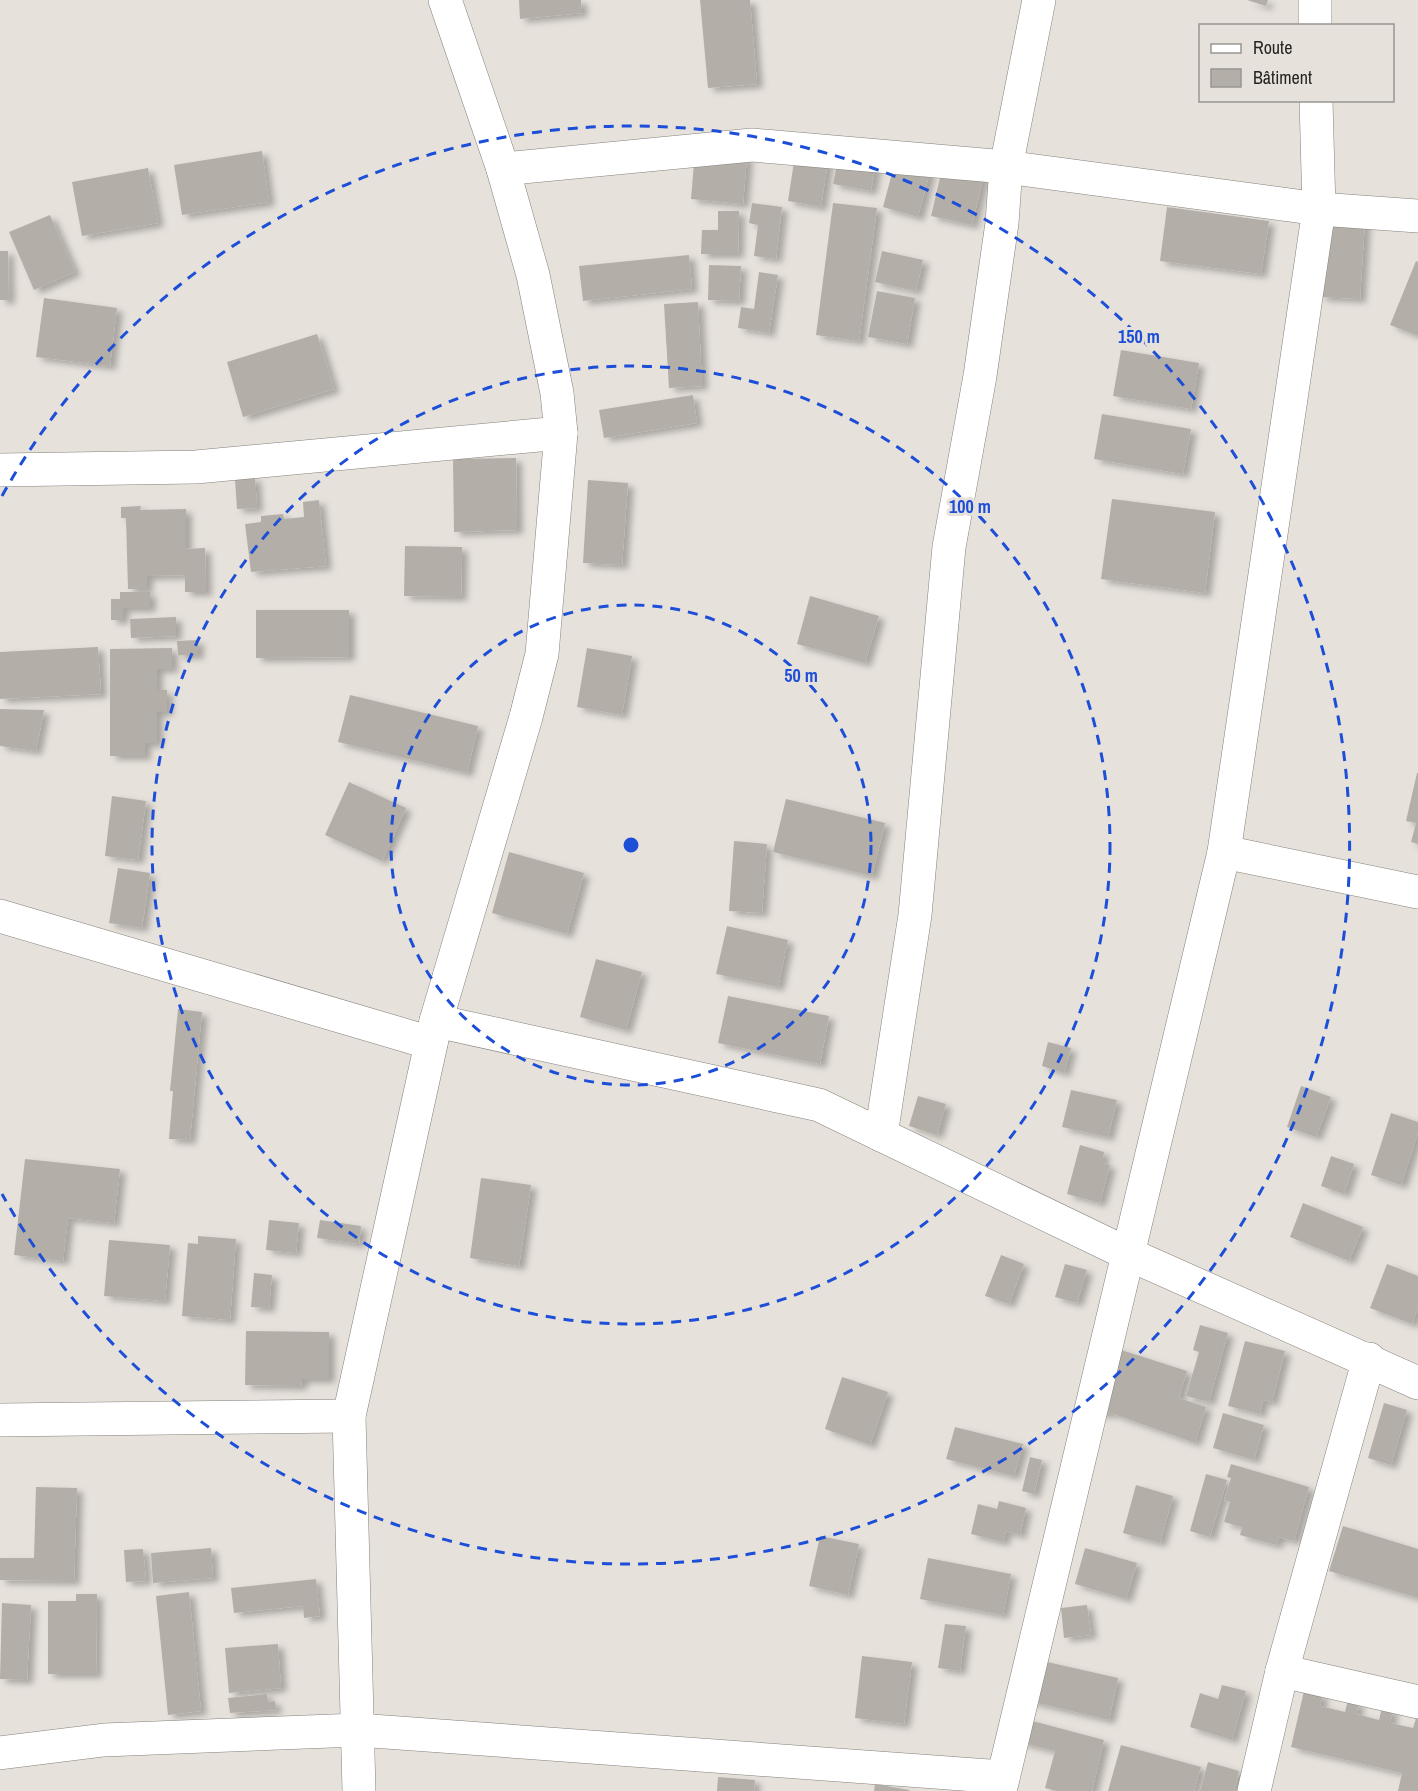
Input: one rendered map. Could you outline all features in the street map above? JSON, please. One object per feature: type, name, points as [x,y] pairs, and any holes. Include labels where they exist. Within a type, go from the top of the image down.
[{"type":"street","points":[[359,1791],[349,1416],[433,1032],[526,717],[542,654],[561,433],[557,393],[533,275],[504,170],[445,0]]},
{"type":"street","points":[[881,1135],[915,915],[949,547],[982,364],[1002,223],[1006,167],[1039,0]]},
{"type":"street","points":[[1315,0],[1315,24]]},
{"type":"street","points":[[0,1753],[104,1740],[358,1730],[1001,1784],[1126,1253],[1224,852],[1319,209],[1317,102]]},
{"type":"street","points":[[504,170],[752,144],[1006,167],[1319,209],[1418,216]]},
{"type":"street","points":[[0,470],[196,467],[561,433]]},
{"type":"street","points":[[1224,852],[1418,892]]},
{"type":"street","points":[[0,916],[433,1032],[819,1105],[1126,1253],[1369,1359],[1418,1383]]},
{"type":"street","points":[[1254,1791],[1282,1671],[1369,1359]]},
{"type":"street","points":[[0,1420],[349,1416]]},
{"type":"street","points":[[1282,1671],[1418,1702]]},
{"type":"building","points":[[519,0],[581,0],[582,13],[520,19]]},
{"type":"building","points":[[700,0],[750,0],[757,84],[708,88]]},
{"type":"building","points":[[1247,0],[1268,0],[1266,6]]},
{"type":"building","points":[[262,151],[269,202],[182,215],[174,165]]},
{"type":"building","points":[[695,151],[747,156],[743,204],[691,199]]},
{"type":"building","points":[[795,155],[828,160],[821,207],[788,201]]},
{"type":"building","points":[[839,155],[876,163],[871,191],[833,184]]},
{"type":"building","points":[[895,162],[930,171],[918,217],[883,207]]},
{"type":"building","points":[[943,165],[984,174],[972,225],[931,216]]},
{"type":"building","points":[[148,168],[158,223],[82,236],[72,182]]},
{"type":"building","points":[[752,203],[782,207],[776,259],[754,256],[758,225],[749,223]]},
{"type":"building","points":[[833,203],[877,208],[859,341],[816,335]]},
{"type":"building","points":[[1167,207],[1269,221],[1261,274],[1160,261]]},
{"type":"building","points":[[718,211],[739,211],[738,254],[701,254],[702,230],[718,230]]},
{"type":"building","points":[[50,215],[75,272],[34,290],[9,232]]},
{"type":"building","points":[[1325,218],[1365,220],[1360,299],[1320,297]]},
{"type":"building","points":[[0,251],[8,251],[9,300],[0,300]]},
{"type":"building","points":[[882,251],[923,260],[916,291],[875,282]]},
{"type":"building","points":[[689,255],[692,289],[583,301],[579,266]]},
{"type":"building","points":[[1416,261],[1418,262],[1418,336],[1390,325]]},
{"type":"building","points":[[709,265],[741,266],[739,301],[708,300]]},
{"type":"building","points":[[759,272],[778,275],[769,333],[738,328],[741,307],[754,309]]},
{"type":"building","points":[[877,291],[915,298],[907,344],[868,337]]},
{"type":"building","points":[[44,298],[117,308],[110,366],[36,357]]},
{"type":"building","points":[[698,302],[702,386],[669,388],[664,304]]},
{"type":"building","points":[[317,334],[334,389],[243,417],[227,362]]},
{"type":"building","points":[[1121,350],[1199,363],[1191,409],[1113,396]]},
{"type":"building","points":[[693,395],[697,423],[604,438],[599,410]]},
{"type":"building","points":[[1102,414],[1191,429],[1183,474],[1094,459]]},
{"type":"building","points":[[516,458],[517,530],[454,532],[453,459]]},
{"type":"building","points":[[255,477],[257,508],[237,509],[235,479]]},
{"type":"building","points":[[588,480],[628,483],[622,565],[583,563]]},
{"type":"building","points":[[1112,499],[1215,512],[1205,593],[1101,579]]},
{"type":"building","points":[[319,500],[326,566],[251,572],[245,524],[261,522],[261,516],[283,514],[284,519],[304,517],[303,502]]},
{"type":"building","points":[[141,506],[140,510],[186,509],[186,549],[205,548],[206,592],[185,592],[185,575],[147,576],[147,589],[128,589],[126,518],[121,518],[121,507]]},
{"type":"building","points":[[405,546],[462,547],[461,597],[404,596]]},
{"type":"building","points":[[120,592],[150,592],[150,608],[123,608],[123,620],[111,620],[111,599],[120,599]]},
{"type":"building","points":[[810,596],[879,616],[865,663],[797,644]]},
{"type":"building","points":[[256,610],[349,610],[349,657],[256,658]]},
{"type":"building","points":[[176,617],[176,636],[131,638],[130,619]]},
{"type":"building","points":[[198,640],[198,655],[178,655],[177,641]]},
{"type":"building","points":[[98,647],[101,694],[0,699],[0,652]]},
{"type":"building","points":[[172,648],[172,669],[157,669],[157,690],[167,690],[167,712],[157,712],[157,743],[145,743],[145,756],[110,756],[110,649]]},
{"type":"building","points":[[587,648],[632,656],[622,715],[577,707]]},
{"type":"building","points":[[350,695],[478,726],[467,773],[338,742]]},
{"type":"building","points":[[0,709],[44,710],[36,751],[0,746]]},
{"type":"building","points":[[1417,773],[1418,844],[1411,842],[1416,823],[1406,821]]},
{"type":"building","points":[[349,782],[406,808],[382,861],[325,835]]},
{"type":"building","points":[[112,796],[146,801],[138,860],[105,856]]},
{"type":"building","points":[[786,799],[885,823],[872,876],[773,852]]},
{"type":"building","points":[[734,841],[767,844],[762,913],[729,911]]},
{"type":"building","points":[[509,852],[584,873],[567,934],[492,913]]},
{"type":"building","points":[[118,868],[150,873],[142,928],[109,923]]},
{"type":"building","points":[[727,926],[788,940],[778,987],[716,974]]},
{"type":"building","points":[[596,959],[642,972],[626,1030],[580,1017]]},
{"type":"building","points":[[728,996],[829,1016],[820,1064],[718,1043]]},
{"type":"building","points":[[178,1009],[202,1012],[190,1140],[169,1139],[173,1091],[170,1091]]},
{"type":"building","points":[[1048,1042],[1071,1048],[1064,1073],[1042,1066]]},
{"type":"building","points":[[1301,1086],[1331,1097],[1316,1137],[1287,1127]]},
{"type":"building","points":[[1071,1090],[1117,1100],[1108,1137],[1062,1127]]},
{"type":"building","points":[[918,1096],[946,1104],[937,1135],[909,1126]]},
{"type":"building","points":[[1391,1113],[1418,1122],[1418,1133],[1401,1185],[1371,1175]]},
{"type":"building","points":[[1080,1145],[1104,1152],[1102,1163],[1110,1165],[1100,1203],[1067,1194]]},
{"type":"building","points":[[1331,1156],[1354,1164],[1344,1194],[1321,1186]]},
{"type":"building","points":[[25,1159],[120,1169],[114,1223],[68,1218],[63,1261],[14,1255]]},
{"type":"building","points":[[481,1178],[531,1185],[519,1266],[470,1258]]},
{"type":"building","points":[[1303,1203],[1363,1227],[1349,1261],[1290,1237]]},
{"type":"building","points":[[269,1220],[299,1223],[296,1253],[266,1250]]},
{"type":"building","points":[[320,1220],[361,1226],[359,1244],[317,1238]]},
{"type":"building","points":[[198,1236],[236,1239],[230,1320],[182,1316],[188,1243],[198,1244]]},
{"type":"building","points":[[109,1240],[170,1245],[165,1301],[104,1296]]},
{"type":"building","points":[[1001,1255],[1024,1264],[1009,1304],[985,1296]]},
{"type":"building","points":[[1065,1264],[1087,1270],[1077,1303],[1055,1297]]},
{"type":"building","points":[[1387,1264],[1418,1276],[1418,1307],[1412,1324],[1370,1308]]},
{"type":"building","points":[[254,1273],[272,1275],[269,1308],[251,1307]]},
{"type":"building","points":[[1200,1325],[1228,1333],[1209,1402],[1186,1396],[1199,1352],[1193,1350]]},
{"type":"building","points":[[246,1331],[329,1332],[329,1379],[302,1379],[301,1386],[245,1385]]},
{"type":"building","points":[[1245,1341],[1285,1351],[1272,1402],[1263,1400],[1260,1414],[1228,1406]]},
{"type":"building","points":[[1115,1348],[1187,1371],[1179,1398],[1206,1407],[1195,1443],[1108,1412],[1108,1415],[1095,1411]]},
{"type":"building","points":[[842,1377],[888,1392],[870,1445],[825,1429]]},
{"type":"building","points":[[1384,1403],[1407,1410],[1391,1465],[1368,1458]]},
{"type":"building","points":[[1223,1413],[1264,1425],[1254,1460],[1213,1448]]},
{"type":"building","points":[[955,1427],[1023,1444],[1014,1476],[946,1459]]},
{"type":"building","points":[[1030,1457],[1042,1460],[1034,1494],[1022,1491]]},
{"type":"building","points":[[1231,1464],[1309,1487],[1294,1541],[1279,1537],[1276,1545],[1240,1535],[1242,1527],[1224,1522],[1230,1502],[1224,1500],[1231,1478],[1227,1477]]},
{"type":"building","points":[[1206,1474],[1227,1480],[1210,1537],[1190,1531]]},
{"type":"building","points":[[1136,1485],[1173,1496],[1160,1543],[1123,1533]]},
{"type":"building","points":[[36,1487],[77,1488],[74,1581],[0,1580],[0,1558],[34,1558]]},
{"type":"building","points":[[999,1501],[1026,1508],[1020,1535],[1006,1531],[1003,1542],[971,1534],[978,1504],[997,1509]]},
{"type":"building","points":[[1343,1526],[1418,1549],[1418,1598],[1329,1571]]},
{"type":"building","points":[[820,1536],[859,1544],[848,1595],[809,1586]]},
{"type":"building","points":[[211,1548],[213,1578],[153,1583],[151,1553]]},
{"type":"building","points":[[1085,1548],[1137,1563],[1126,1599],[1075,1584]]},
{"type":"building","points":[[143,1549],[146,1581],[126,1582],[124,1550]]},
{"type":"building","points":[[928,1558],[1011,1574],[1003,1615],[920,1599]]},
{"type":"building","points":[[316,1579],[320,1616],[304,1618],[303,1606],[234,1613],[231,1588]]},
{"type":"building","points":[[189,1592],[201,1711],[168,1715],[156,1596]]},
{"type":"building","points":[[76,1594],[97,1594],[96,1674],[48,1674],[48,1601],[76,1601]]},
{"type":"building","points":[[2,1603],[31,1605],[27,1680],[0,1679]]},
{"type":"building","points":[[1087,1605],[1091,1635],[1064,1638],[1061,1608]]},
{"type":"building","points":[[945,1624],[966,1626],[960,1671],[938,1668]]},
{"type":"building","points":[[278,1644],[281,1688],[229,1693],[225,1648]]},
{"type":"building","points":[[862,1656],[912,1662],[904,1724],[855,1718]]},
{"type":"building","points":[[1034,1659],[1118,1678],[1109,1720],[1025,1700]]},
{"type":"building","points":[[1222,1685],[1246,1691],[1232,1740],[1190,1727],[1200,1693],[1218,1699]]},
{"type":"building","points":[[1304,1691],[1323,1695],[1320,1706],[1345,1712],[1348,1700],[1359,1703],[1356,1714],[1379,1720],[1382,1707],[1393,1710],[1390,1723],[1413,1728],[1418,1712],[1418,1791],[1398,1791],[1402,1773],[1291,1747]]},
{"type":"building","points":[[267,1694],[268,1702],[275,1701],[276,1710],[230,1713],[228,1698]]},
{"type":"building","points":[[1025,1719],[1104,1740],[1092,1791],[1057,1791],[1045,1788],[1055,1751],[1019,1742]]},
{"type":"building","points":[[1121,1745],[1201,1767],[1194,1791],[1108,1791]]},
{"type":"building","points":[[1208,1762],[1239,1771],[1234,1791],[1200,1791]]},
{"type":"building","points":[[718,1777],[755,1780],[754,1791],[717,1791]]},
{"type":"building","points":[[875,1784],[909,1790],[909,1791],[874,1791]]}]
